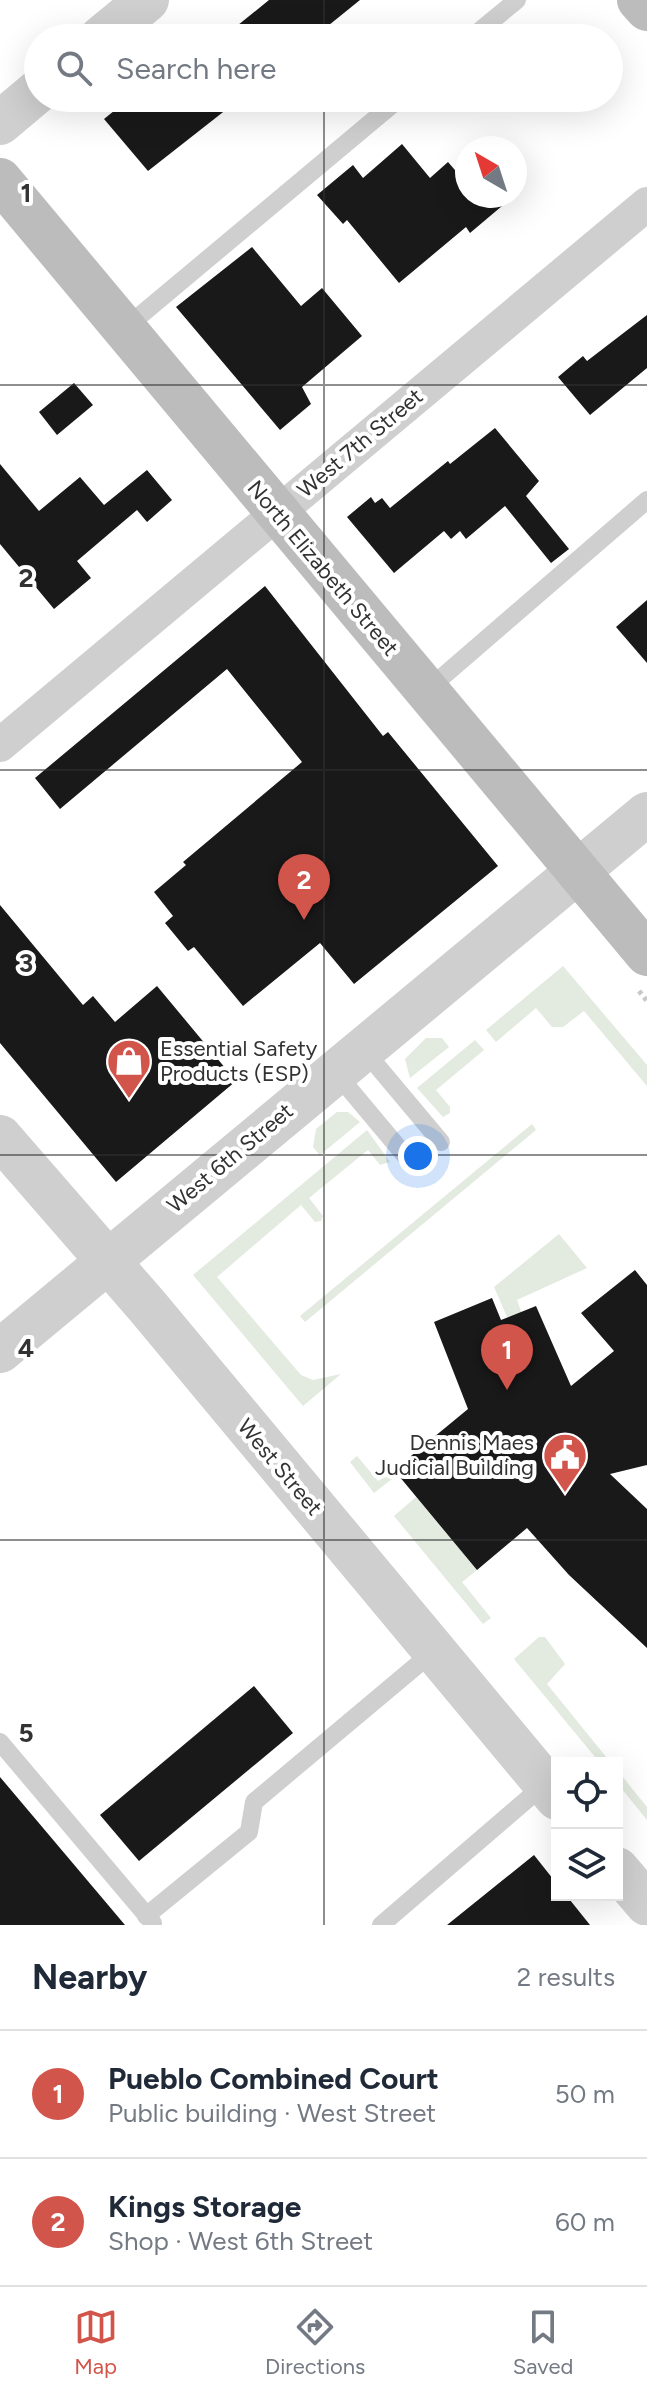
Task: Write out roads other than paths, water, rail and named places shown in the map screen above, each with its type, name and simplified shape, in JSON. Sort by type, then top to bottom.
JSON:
[{"type":"main road","points":[[639,0],[647,9]]},
{"type":"main road","name":"North Elizabeth Street","points":[[0,180],[647,954]]},
{"type":"street","points":[[118,24],[147,0]]},
{"type":"street","points":[[0,123],[24,103]]},
{"type":"street","name":"West 7th Street","points":[[0,745],[647,204]]},
{"type":"street","name":"West 6th Street","points":[[0,1351],[647,814]]},
{"type":"street","name":"West Street","points":[[11,1157],[106,1261],[551,1791]]},
{"type":"street","points":[[623,1876],[647,1904]]},
{"type":"lane","points":[[488,24],[517,0]]},
{"type":"lane","points":[[124,329],[383,112]]},
{"type":"lane","points":[[426,691],[647,500]]},
{"type":"lane","points":[[348,1060],[441,1142]]},
{"type":"lane","points":[[348,1060],[413,1165]]},
{"type":"lane","points":[[0,1742],[150,1920],[249,1832],[254,1802],[434,1651]]},
{"type":"lane","points":[[381,1925],[551,1791]]},
{"type":"place","name":"Kings Storage","points":[[304,920]]},
{"type":"place","name":"Essential Safety Products (ESP)","points":[[129,1100]]},
{"type":"place","name":"Pueblo Combined Court","points":[[507,1390]]},
{"type":"place","name":"Dennis Maes Judicial Building","points":[[565,1494]]}]
